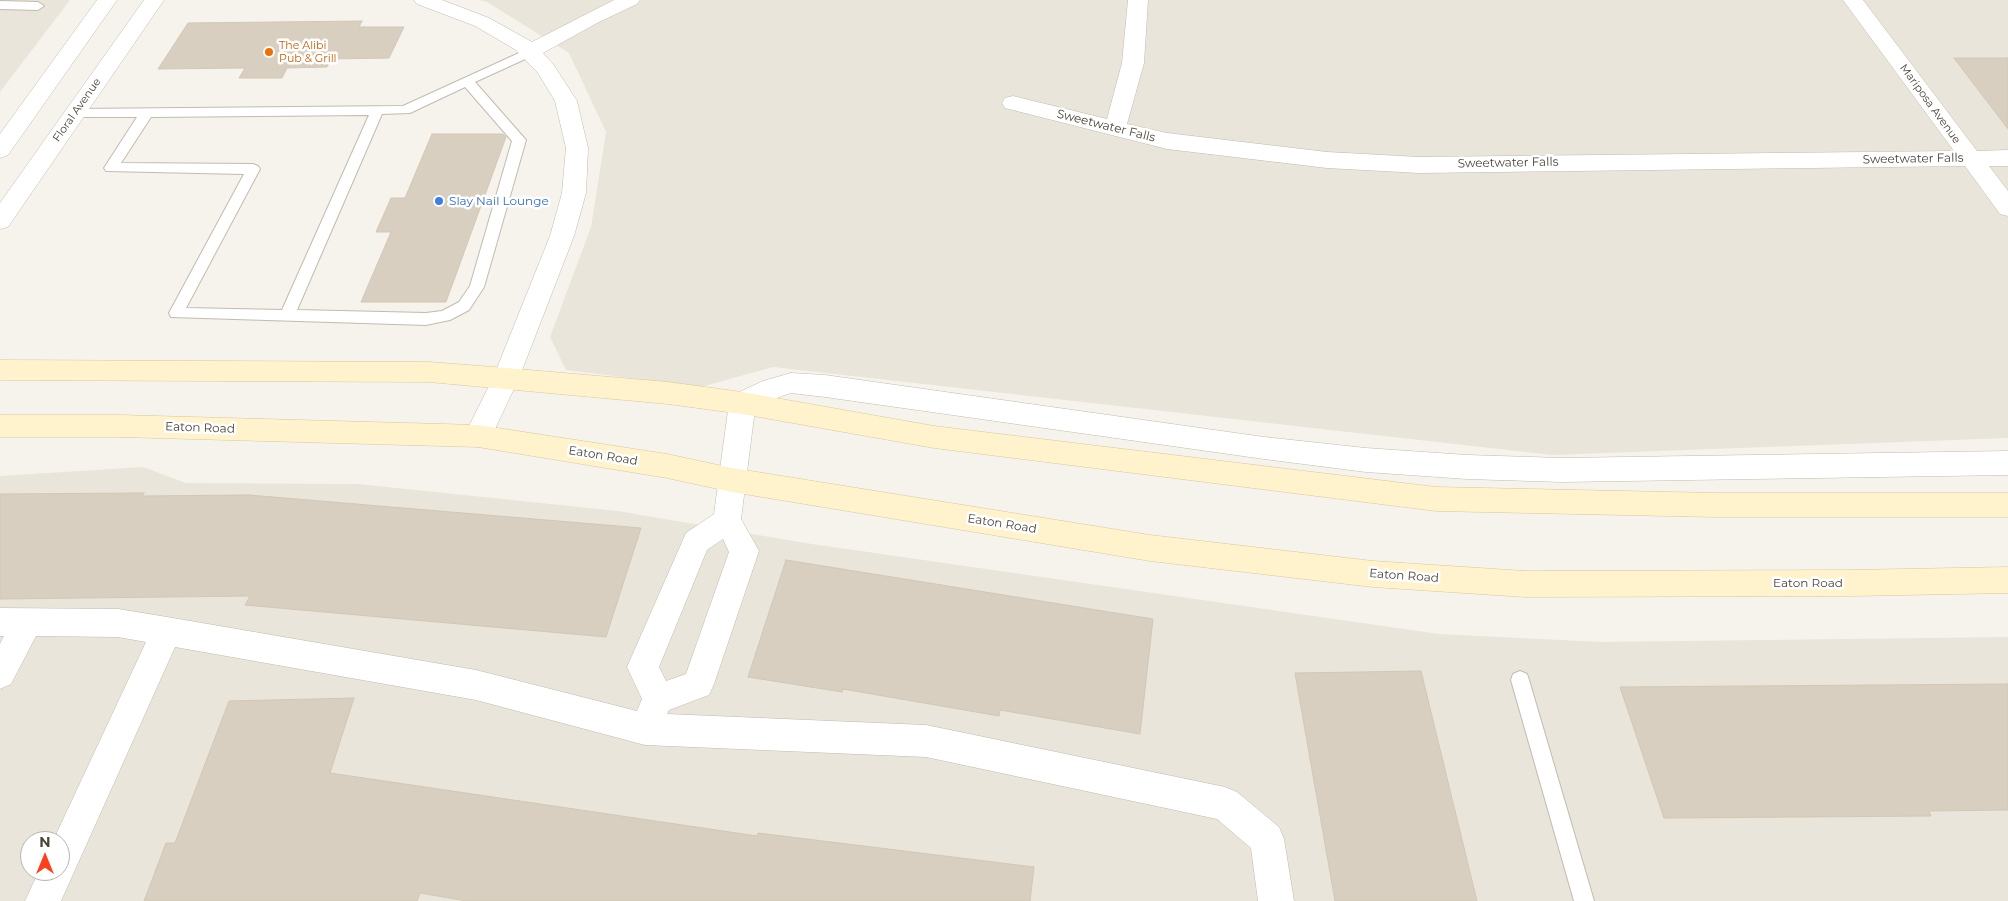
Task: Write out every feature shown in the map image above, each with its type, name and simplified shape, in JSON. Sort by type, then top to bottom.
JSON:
[{"type":"street","points":[[0,150],[107,0]]},
{"type":"street","name":"Floral Avenue","points":[[0,221],[154,0]]},
{"type":"street","points":[[424,0],[482,22],[523,45],[546,68],[566,101],[577,148],[574,193],[562,236],[506,378],[478,436]]},
{"type":"street","points":[[530,52],[590,19],[630,0]]},
{"type":"street","points":[[1115,128],[1133,62],[1138,0]]},
{"type":"street","name":"Mariposa Avenue","points":[[1853,0],[2008,208]]},
{"type":"street","name":"Sweetwater Falls","points":[[1013,103],[1167,141],[1327,160],[1419,165],[2008,158]]},
{"type":"street","points":[[0,370],[429,372],[506,378],[668,393],[934,437],[1436,499],[1716,505],[2008,505]]},
{"type":"street","points":[[742,404],[772,388],[791,383],[1264,448],[1366,460],[1467,468],[1562,470],[2008,463]]},
{"type":"street","points":[[645,729],[658,699],[698,684],[744,551],[727,520],[742,404]]},
{"type":"street","name":"Eaton Road","points":[[0,426],[120,426],[478,436],[667,466],[732,480],[1150,548],[1373,574],[1525,584],[1842,583],[2008,580]]},
{"type":"street","points":[[658,699],[643,667],[696,542],[727,520]]},
{"type":"street","points":[[0,674],[14,622],[118,623],[476,685],[645,729],[772,732],[926,741],[1225,804],[1267,839],[1276,901]]},
{"type":"street","points":[[70,842],[167,631]]},
{"type":"street","points":[[43,901],[52,881]]},
{"type":"lane","points":[[0,5],[38,6]]},
{"type":"lane","points":[[75,113],[405,110],[530,52]]},
{"type":"lane","points":[[147,112],[111,168],[253,169],[176,313],[426,320],[445,316],[464,306],[476,288],[520,140],[467,81]]},
{"type":"lane","points":[[287,315],[377,110]]},
{"type":"lane","points":[[1520,680],[1584,901]]},
{"type":"shaded area","points":[[0,0],[70,0],[0,92]]},
{"type":"shaded area","points":[[479,0],[2008,0],[2008,438],[1552,455],[773,367],[701,387],[566,370],[550,337],[591,227],[606,132],[569,53],[487,2]]},
{"type":"shaded area","points":[[143,467],[186,483],[358,484],[618,511],[805,543],[1439,634],[1601,642],[2008,637],[2008,901],[0,901],[0,476]]},
{"type":"building","points":[[362,21],[359,27],[404,27],[389,58],[331,59],[327,67],[287,68],[282,78],[239,78],[245,68],[158,69],[188,23]]},
{"type":"building","points":[[1954,58],[2008,58],[2008,129]]},
{"type":"building","points":[[432,134],[503,134],[506,137],[446,302],[361,302],[391,232],[376,232],[391,198],[405,198]]},
{"type":"building","points":[[144,493],[142,496],[249,495],[641,528],[606,637],[245,605],[250,596],[0,599],[0,494]]},
{"type":"building","points":[[786,560],[1153,619],[1140,734],[1000,710],[999,716],[843,689],[842,692],[748,677]]},
{"type":"building","points":[[1421,671],[1477,901],[1335,901],[1295,673]]},
{"type":"building","points":[[2008,684],[2008,810],[1929,811],[1931,816],[1664,818],[1620,687]]},
{"type":"building","points":[[354,698],[330,773],[757,836],[758,833],[1034,867],[1030,901],[467,901],[420,893],[417,901],[144,901],[166,843],[175,843],[229,701]]},
{"type":"place","name":"The Alibi Pub & Grill","points":[[269,52]]},
{"type":"place","name":"Slay Nail Lounge","points":[[439,201]]}]
